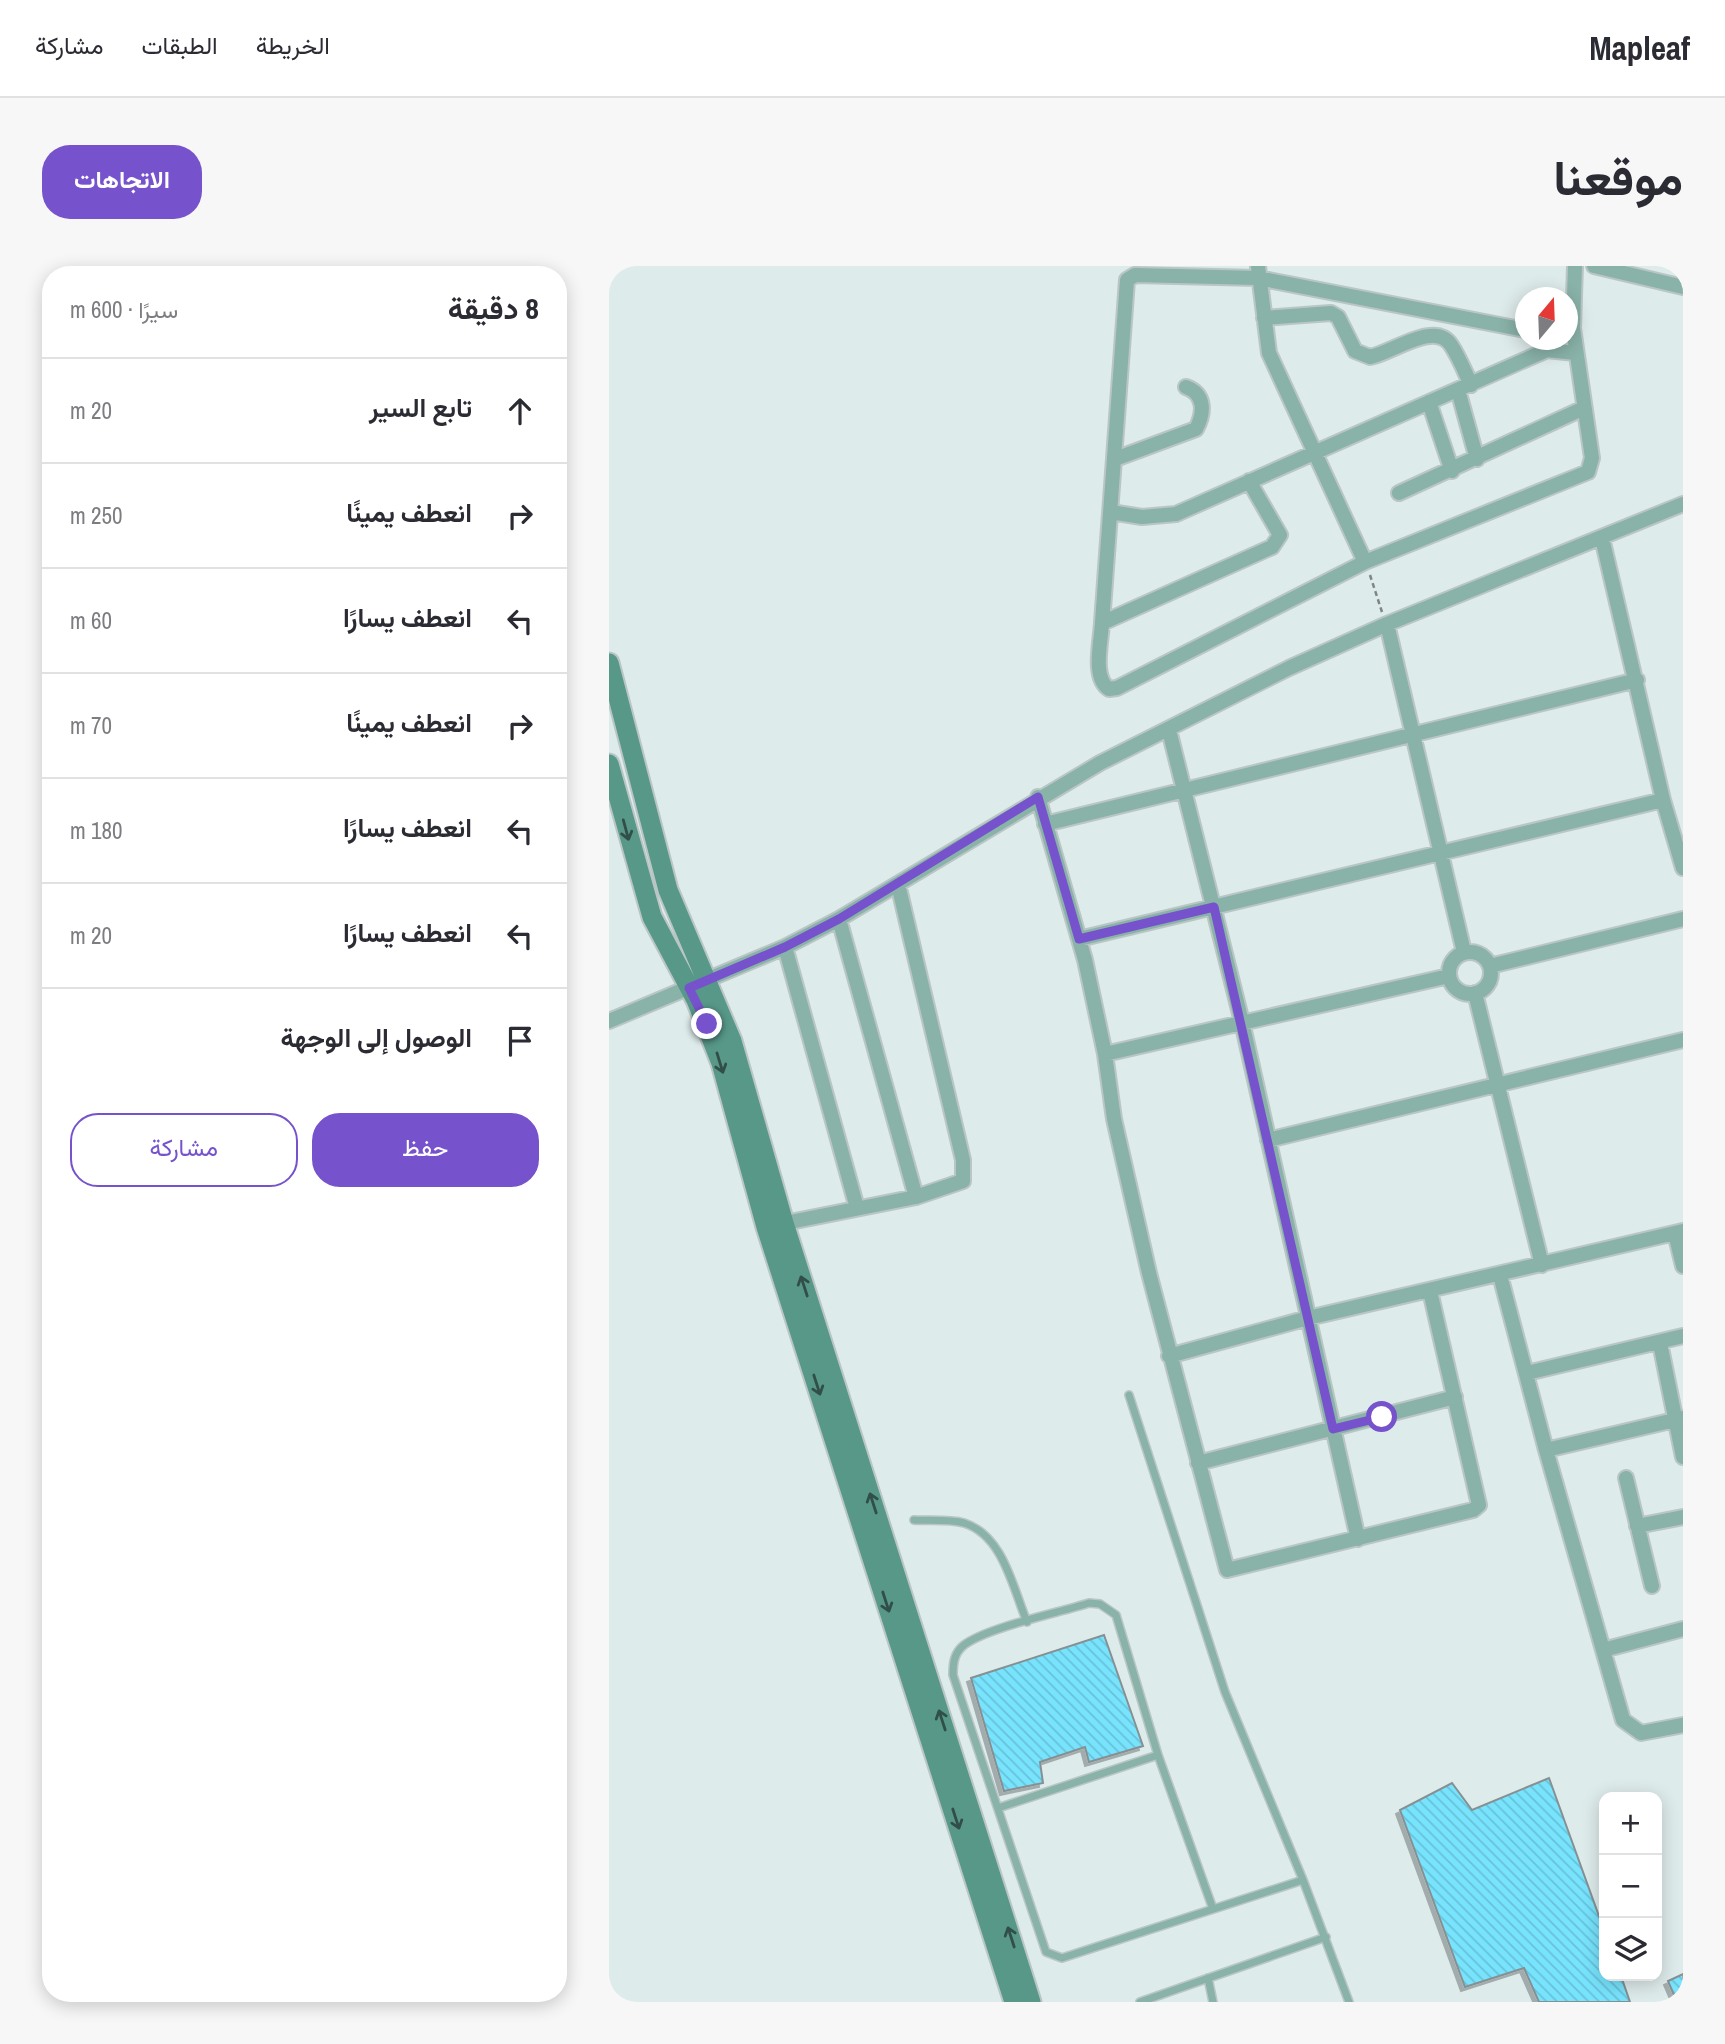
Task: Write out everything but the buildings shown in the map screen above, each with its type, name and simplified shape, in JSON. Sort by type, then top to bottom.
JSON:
[{"type":"street","points":[[1573,287],[1575,266]]},
{"type":"street","points":[[1594,266],[1634,271],[1683,287]]},
{"type":"street","points":[[1515,328],[1258,272],[1135,275],[1126,280],[1102,623],[1100,674],[1104,685],[1109,689],[1367,567],[1588,472],[1592,458],[1574,350]]},
{"type":"street","points":[[1258,272],[1269,353],[1367,567]]},
{"type":"street","points":[[1264,318],[1331,313],[1338,317],[1355,351],[1370,357],[1428,335],[1440,336],[1450,342],[1464,387],[1477,459]]},
{"type":"street","points":[[1111,512],[1142,517],[1176,514],[1547,350],[1575,353]]},
{"type":"street","points":[[1115,459],[1196,429],[1203,417],[1202,403],[1194,390],[1185,387]]},
{"type":"street","points":[[1429,402],[1452,471]]},
{"type":"street","points":[[1399,493],[1452,471],[1584,408]]},
{"type":"street","points":[[1102,623],[1272,547],[1280,535],[1249,481]]},
{"type":"street","points":[[609,1021],[785,947],[839,919],[1038,797],[1289,668],[1387,624],[1683,504]]},
{"type":"street","points":[[1602,538],[1663,800],[1683,868]]},
{"type":"street","points":[[1387,624],[1443,852],[1464,952]]},
{"type":"street","points":[[609,663],[660,866],[679,921],[707,1024],[1031,2002]]},
{"type":"street","points":[[1045,824],[1637,680]]},
{"type":"street","points":[[1169,730],[1242,1023],[1358,1539]]},
{"type":"street","points":[[609,764],[652,917],[697,984]]},
{"type":"street","points":[[1038,797],[1079,939],[1105,1054],[1114,1119],[1169,1356],[1227,1570],[1473,1510],[1479,1506],[1430,1291]]},
{"type":"street","points":[[1079,939],[1663,800]]},
{"type":"street","points":[[775,1225],[916,1197],[963,1181],[965,1173],[898,884]]},
{"type":"street","points":[[839,919],[916,1197]]},
{"type":"street","points":[[1490,966],[1683,919]]},
{"type":"street","points":[[785,947],[857,1208]]},
{"type":"street","points":[[1464,952],[1477,953],[1490,966],[1490,979],[1475,993],[1468,994],[1455,988],[1449,975],[1451,964],[1464,952]]},
{"type":"street","points":[[1105,1054],[1449,975]]},
{"type":"street","points":[[1475,993],[1542,1265]]},
{"type":"street","points":[[1268,1140],[1683,1040]]},
{"type":"street","points":[[775,1225],[1014,2002]]},
{"type":"street","points":[[1169,1356],[1308,1318],[1679,1232],[1683,1266]]},
{"type":"street","points":[[1500,1275],[1546,1450],[1623,1720],[1641,1733],[1683,1725]]},
{"type":"street","points":[[1527,1373],[1683,1336]]},
{"type":"street","points":[[1660,1343],[1679,1419],[1683,1457]]},
{"type":"street","points":[[1198,1463],[1455,1397]]},
{"type":"street","points":[[1546,1450],[1679,1419]]},
{"type":"street","points":[[1626,1478],[1651,1586]]},
{"type":"street","points":[[1637,1526],[1683,1517]]},
{"type":"street","points":[[1603,1650],[1683,1629]]},
{"type":"lane","points":[[1129,1395],[1226,1692],[1326,1937],[1349,2002]]},
{"type":"lane","points":[[914,1520],[961,1522],[979,1529],[994,1543],[1027,1622]]},
{"type":"lane","points":[[1213,1909],[1158,1755],[1116,1615],[1108,1608],[1089,1603],[1027,1622],[964,1646],[954,1658],[953,1675],[1047,1952],[1054,1957],[1062,1958],[1303,1880]]},
{"type":"lane","points":[[998,1808],[1158,1755]]},
{"type":"lane","points":[[1140,2002],[1326,1937]]},
{"type":"lane","points":[[1208,1978],[1213,2002]]},
{"type":"path","points":[[1367,567],[1381,610]]},
{"type":"route","points":[[707,1024],[689,988],[785,947],[839,919],[1038,797],[1079,939],[1214,907],[1333,1429],[1382,1417]]}]
